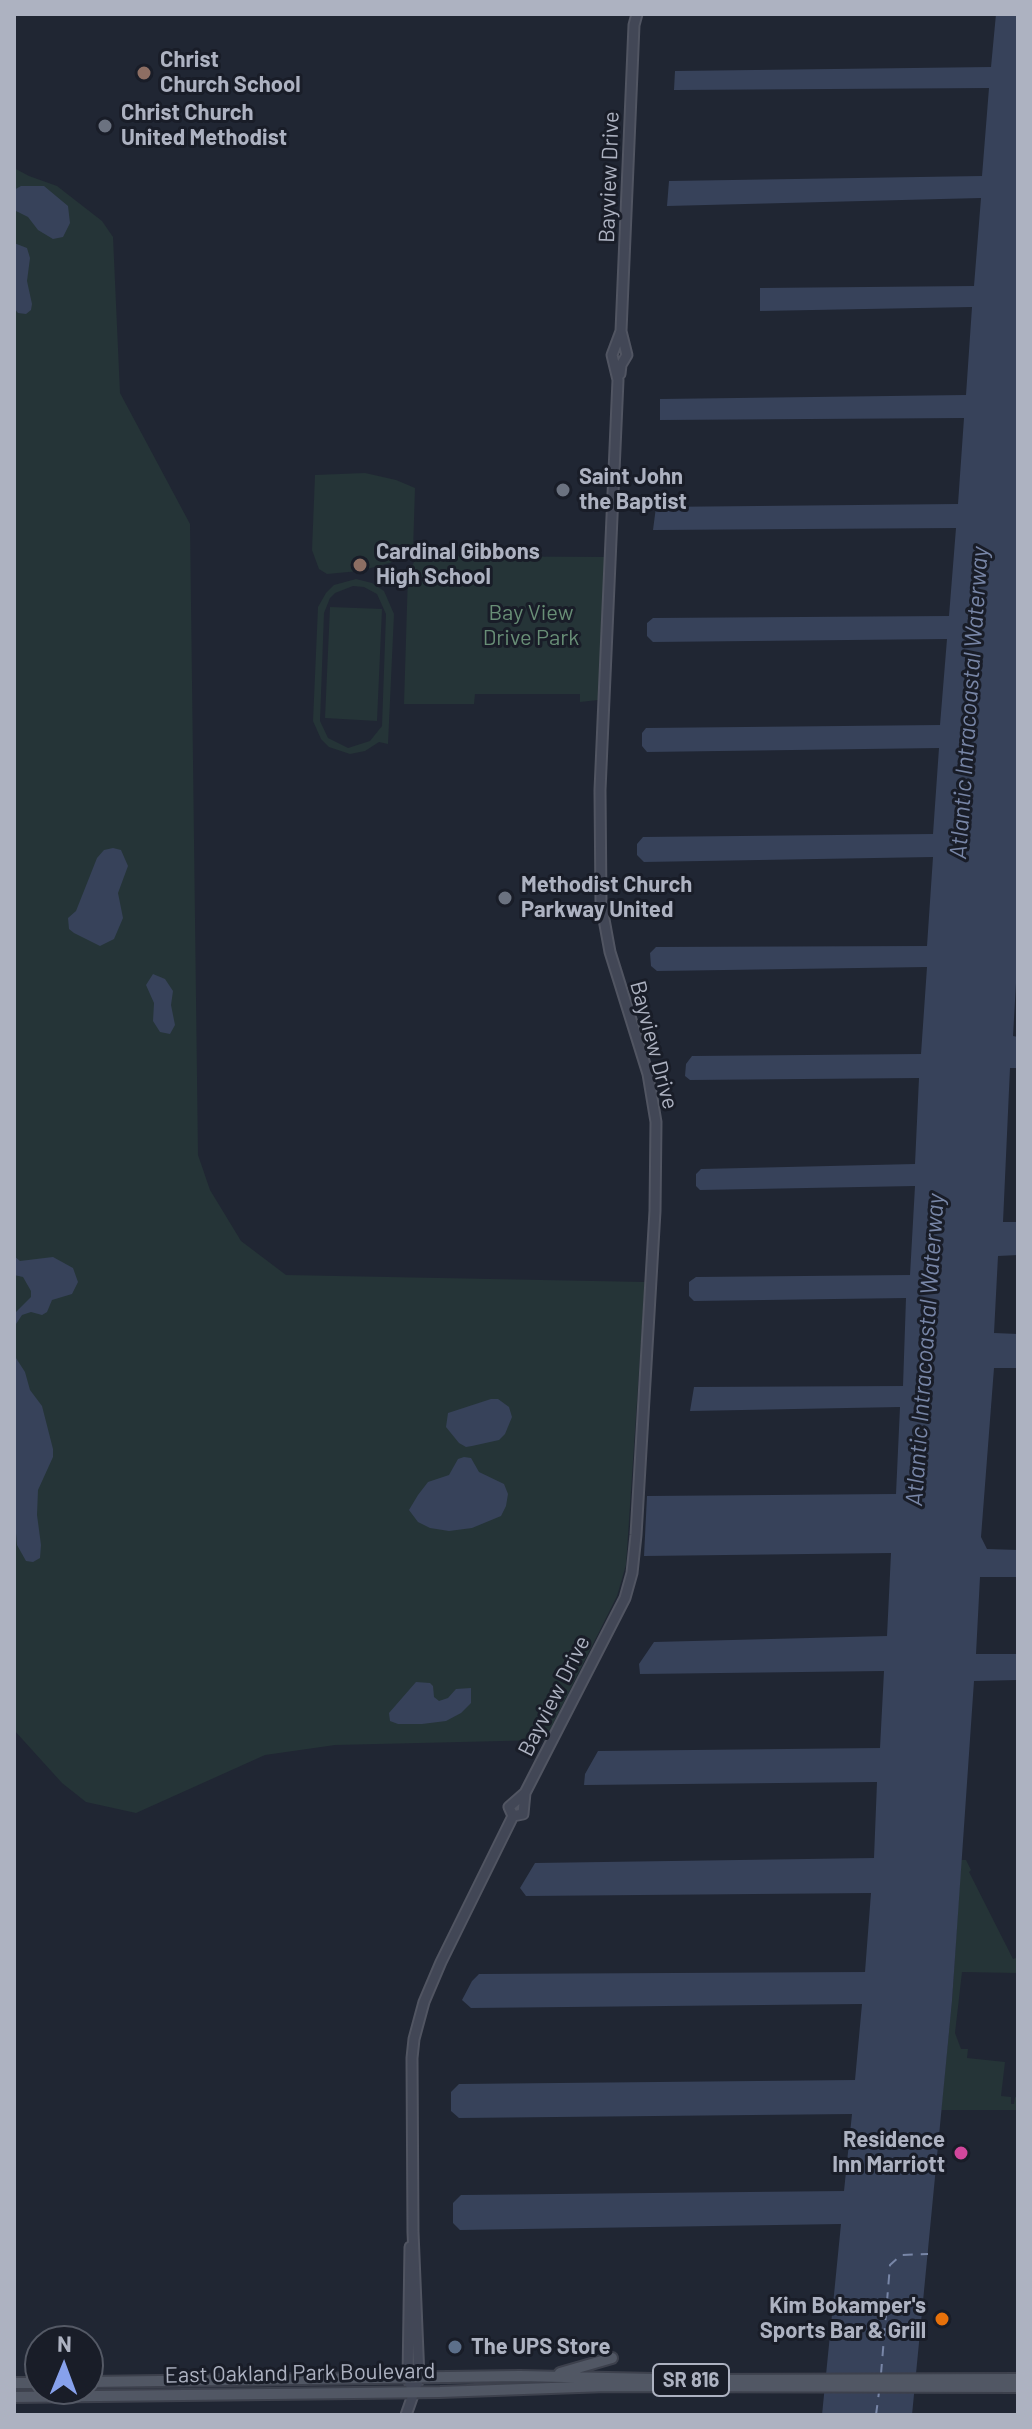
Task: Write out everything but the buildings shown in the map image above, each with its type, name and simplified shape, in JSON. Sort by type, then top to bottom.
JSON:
[{"type":"main road","points":[[520,2376],[553,2375],[612,2358]]},
{"type":"main road","name":"East Oakland Park Boulevard","points":[[104,2382],[520,2376],[796,2384]]},
{"type":"main road","name":"East Oakland Park Boulevard","points":[[14,2397],[950,2383],[1018,2379]]},
{"type":"main road","points":[[121,2395],[127,2382]]},
{"type":"main road","points":[[106,2396],[127,2382]]},
{"type":"main road","name":"East Oakland Park Boulevard","points":[[950,2383],[1018,2387]]},
{"type":"street","name":"Bayview Drive","points":[[630,14],[634,25]]},
{"type":"street","name":"Bayview Drive","points":[[406,2415],[414,2378],[412,2058],[418,2018],[441,1962],[513,1816],[523,1814],[519,1804],[625,1598],[632,1573],[637,1523],[655,1211],[656,1122],[648,1074],[610,952],[601,903],[600,790],[619,360],[627,355],[620,348],[634,25],[637,14]]},
{"type":"green space","points":[[14,168],[57,186],[102,221],[113,237],[120,393],[190,524],[198,1155],[210,1190],[241,1241],[286,1275],[645,1282],[626,1565],[617,1596],[545,1740],[335,1745],[265,1755],[136,1813],[86,1802],[62,1783],[14,1730]]},
{"type":"green space","points":[[365,473],[415,488],[413,551],[390,563],[359,571],[327,574],[319,569],[312,550],[315,475]]},
{"type":"green space","name":"Bay View Drive Park","points":[[417,556],[605,557],[601,695],[598,700],[580,702],[580,694],[475,694],[474,704],[404,704],[408,574]]},
{"type":"green space","points":[[356,579],[372,583],[384,591],[394,614],[388,744],[379,742],[365,751],[350,754],[329,747],[321,739],[313,721],[318,607],[334,585]],"holes":[[[353,586],[364,587],[377,594],[386,614],[382,726],[370,741],[348,748],[328,738],[320,721],[324,613],[335,593]]]},
{"type":"green space","points":[[330,607],[382,609],[377,721],[325,718]]},
{"type":"green space","points":[[961,1860],[966,1860],[971,1870],[969,1872],[1013,1959],[1016,1958],[1018,1973],[962,1972],[955,2033],[961,2049],[968,2049],[967,2058],[1005,2062],[1001,2096],[1011,2097],[1011,2104],[1014,2104],[1015,2097],[1018,2098],[1018,2110],[941,2110]]},
{"type":"water","name":"Atlantic Intracoastal Waterway","points":[[996,14],[1018,14],[1018,948],[1013,1036],[1018,1037],[1018,1068],[1010,1068],[1003,1222],[1018,1222],[1018,1255],[998,1256],[994,1333],[1018,1334],[1018,1368],[994,1368],[981,1537],[987,1549],[1018,1550],[1018,1577],[980,1577],[976,1654],[1018,1654],[1018,1680],[974,1681],[952,2001],[912,2415],[822,2415],[841,2224],[460,2230],[453,2223],[453,2203],[461,2195],[844,2191],[852,2114],[459,2118],[451,2111],[451,2092],[459,2084],[855,2080],[862,2004],[471,2008],[462,2000],[479,1974],[865,1972],[871,1893],[526,1896],[520,1888],[535,1863],[874,1858],[877,1782],[584,1785],[585,1774],[598,1751],[880,1748],[884,1671],[640,1674],[639,1664],[654,1642],[887,1636],[891,1553],[644,1556],[647,1496],[896,1494],[900,1407],[690,1411],[694,1387],[903,1386],[906,1298],[694,1301],[689,1296],[689,1282],[696,1277],[910,1275],[915,1186],[700,1190],[696,1186],[696,1174],[701,1169],[915,1164],[919,1078],[690,1080],[685,1076],[686,1064],[692,1056],[921,1054],[927,967],[657,971],[651,966],[650,953],[656,947],[927,946],[933,857],[644,862],[637,855],[637,844],[643,837],[933,834],[939,748],[647,752],[642,746],[642,733],[646,728],[940,725],[947,639],[653,642],[647,636],[647,623],[653,618],[949,616],[956,528],[653,530],[656,507],[958,504],[964,418],[660,420],[660,399],[966,395],[972,307],[760,311],[760,288],[974,286],[981,198],[667,206],[669,181],[982,176],[989,88],[674,90],[675,71],[991,67]]},
{"type":"water","points":[[21,186],[44,186],[68,206],[70,223],[63,237],[53,239],[38,230],[28,217],[16,211],[14,190]]},
{"type":"water","points":[[14,243],[27,248],[30,258],[27,281],[32,304],[26,314],[18,313],[14,308]]},
{"type":"water","points":[[104,850],[121,850],[128,866],[118,893],[123,918],[114,939],[100,946],[69,929],[68,918],[76,911],[97,858]]},
{"type":"water","points":[[153,974],[165,979],[173,991],[171,1005],[175,1025],[170,1034],[160,1032],[153,1021],[154,1003],[146,985]]},
{"type":"water","points":[[14,1256],[20,1261],[53,1257],[73,1268],[78,1282],[72,1294],[52,1300],[47,1312],[22,1315],[14,1327],[14,1314],[31,1297],[31,1291],[23,1277],[14,1275]]},
{"type":"water","points":[[14,1355],[25,1372],[30,1390],[42,1406],[53,1449],[53,1457],[38,1490],[41,1545],[40,1558],[33,1562],[26,1561],[17,1545],[14,1509]]},
{"type":"water","points":[[498,1399],[509,1407],[512,1417],[505,1434],[499,1440],[472,1446],[459,1443],[446,1427],[448,1413]]},
{"type":"water","points":[[471,1458],[479,1472],[504,1484],[508,1494],[501,1516],[472,1528],[449,1531],[430,1528],[418,1522],[409,1510],[418,1495],[428,1482],[449,1475],[458,1459]]},
{"type":"water","points":[[416,1682],[430,1683],[434,1697],[439,1701],[448,1698],[456,1689],[471,1688],[471,1703],[446,1721],[398,1724],[390,1721],[389,1713]]},
{"type":"ferry route","points":[[881,2374],[890,2265],[901,2255],[928,2254]]},
{"type":"ferry route","points":[[876,2415],[879,2392]]},
{"type":"place","name":"Christ Church School","points":[[144,73]]},
{"type":"place","name":"Christ Church United Methodist","points":[[105,126]]},
{"type":"place","name":"Saint John the Baptist","points":[[563,490]]},
{"type":"place","name":"Cardinal Gibbons High School","points":[[360,565]]},
{"type":"place","name":"Methodist Church Parkway United","points":[[505,898]]},
{"type":"place","name":"Residence Inn Marriott","points":[[961,2153]]},
{"type":"place","name":"Kim Bokamper's Sports Bar & Grill","points":[[942,2319]]},
{"type":"place","name":"The UPS Store","points":[[455,2347]]}]
